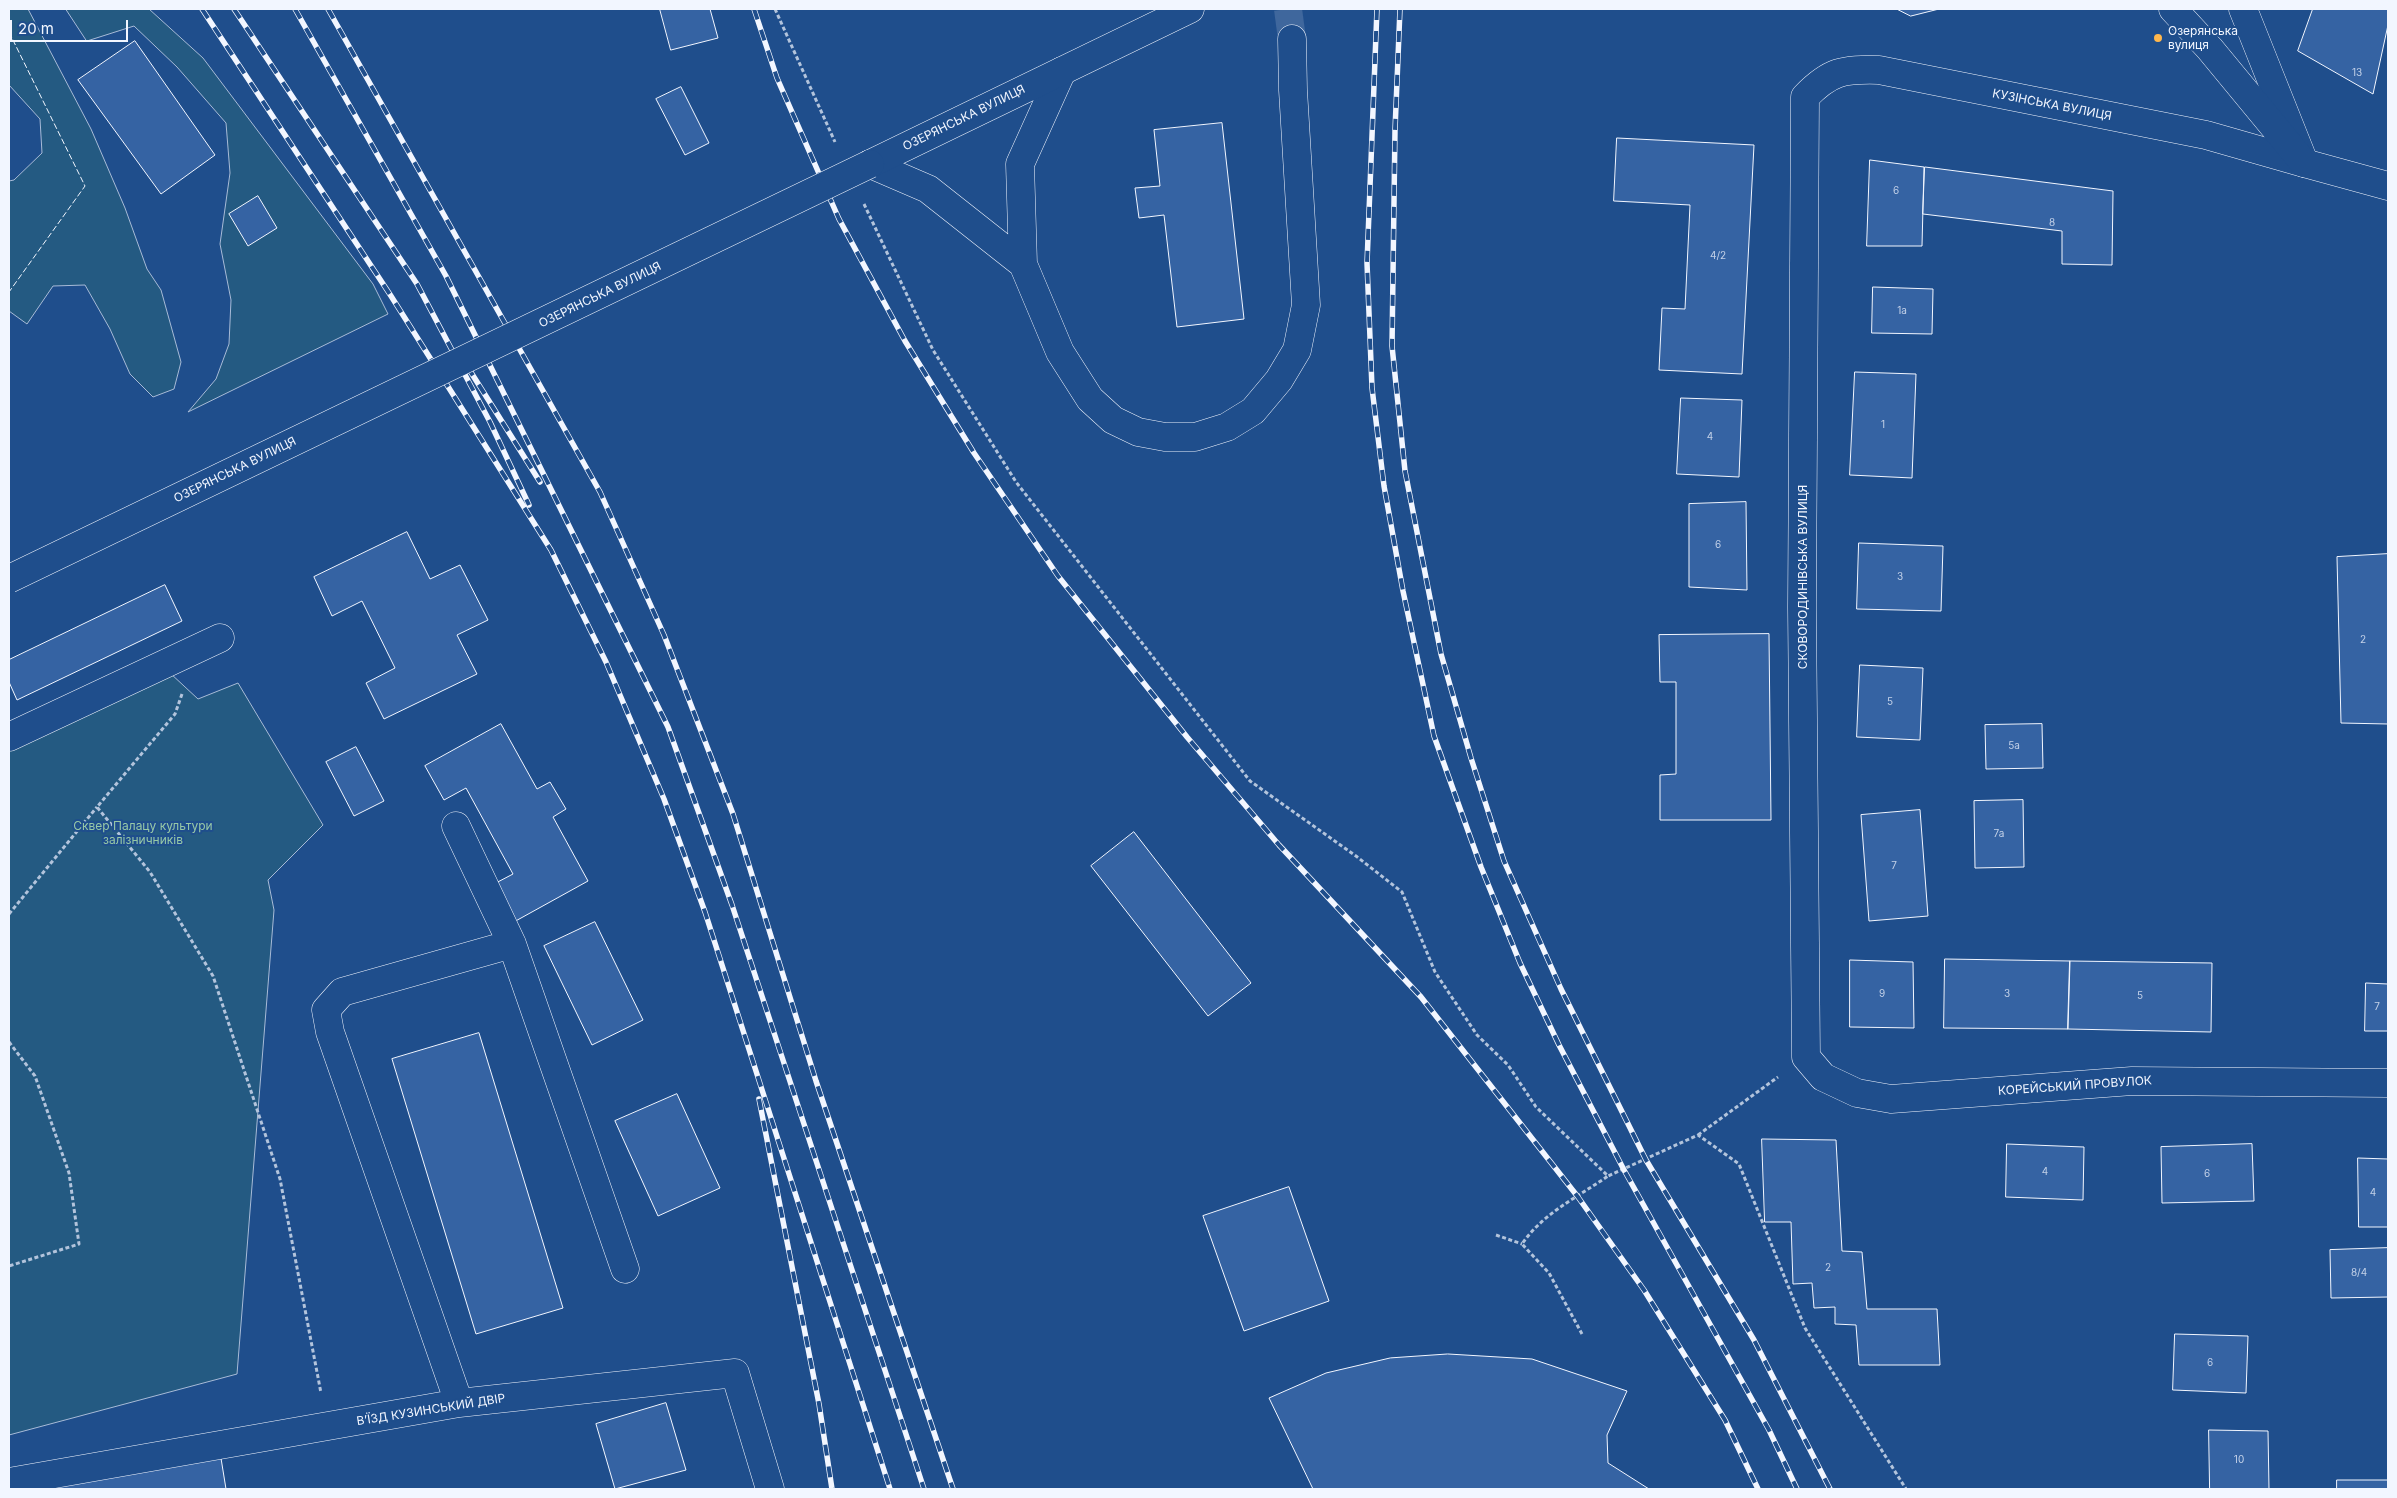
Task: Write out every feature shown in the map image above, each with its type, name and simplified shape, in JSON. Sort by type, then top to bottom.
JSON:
[{"type":"street","name":"ОЗЕРЯНСЬКА ВУЛИЦЯ","points":[[9,579],[1190,9]]},
{"type":"street","points":[[2173,9],[2210,49],[2304,163]]},
{"type":"street","points":[[2243,9],[2304,163]]},
{"type":"street","points":[[1062,71],[1020,164],[1023,264],[1060,352],[1090,399],[1113,420],[1138,432],[1165,437],[1195,437],[1227,427],[1253,411],[1279,380],[1297,350],[1306,306],[1292,39]]},
{"type":"street","name":"КУЗІНСЬКА ВУЛИЦЯ","points":[[1805,97],[1831,74],[1849,69],[1879,70],[2206,135],[2388,186]]},
{"type":"street","name":"СКОВОРОДИНІВСЬКА ВУЛИЦЯ","points":[[1805,97],[1802,617],[1806,1057]]},
{"type":"street","points":[[870,164],[928,189],[1023,264]]},
{"type":"street","points":[[9,737],[209,643]]},
{"type":"street","points":[[456,826],[512,944],[625,1270]]},
{"type":"street","points":[[458,1403],[330,1032],[326,1010],[342,992],[512,944]]},
{"type":"street","name":"КОРЕЙСЬКИЙ ПРОВУЛОК","points":[[1806,1057],[1823,1077],[1857,1092],[1891,1099],[2132,1080],[2388,1083]]},
{"type":"street","name":"В’ЇЗД КУЗИНСЬКИЙ ДВІР","points":[[9,1482],[458,1403],[735,1373],[770,1489]]},
{"type":"path","points":[[775,9],[836,144]]},
{"type":"path","points":[[861,198],[933,350],[1016,482],[1250,780],[1356,856],[1402,892],[1435,972],[1477,1035],[1508,1065],[1536,1107],[1608,1176]]},
{"type":"path","points":[[9,914],[175,714],[209,643]]},
{"type":"path","points":[[97,806],[150,872],[213,976],[280,1179],[327,1426]]},
{"type":"path","points":[[9,1042],[35,1076],[68,1173],[79,1244],[9,1266]]},
{"type":"path","points":[[1522,1244],[1549,1214],[1608,1176],[1698,1135],[1806,1057]]},
{"type":"path","points":[[1698,1135],[1739,1164],[1805,1328],[1906,1489]]},
{"type":"path","points":[[1496,1235],[1522,1244],[1549,1273],[1582,1334]]},
{"type":"green space","points":[[9,9],[28,9],[91,129],[125,208],[147,269],[161,290],[181,362],[174,389],[153,397],[130,374],[110,329],[85,285],[53,286],[27,324],[9,311],[9,181],[14,180],[42,153],[40,119],[9,85]]},
{"type":"green space","points":[[66,9],[149,9],[203,58],[373,284],[388,314],[188,412],[216,379],[229,344],[231,300],[220,244],[230,173],[226,123],[177,67],[134,26],[87,41]]},
{"type":"green space","name":"Сквер Палацу культури залізничників","points":[[170,673],[198,699],[238,683],[323,825],[268,880],[274,910],[237,1374],[9,1435],[9,747]]},
{"type":"building","points":[[660,9],[710,9],[718,38],[671,50]]},
{"type":"building","points":[[1897,9],[1939,9],[1911,16]]},
{"type":"building","points":[[2313,9],[2388,9],[2388,25],[2373,94],[2298,51]]},
{"type":"building","points":[[135,41],[215,155],[161,194],[78,80]]},
{"type":"building","points":[[681,87],[709,143],[685,155],[656,99]]},
{"type":"building","points":[[1222,123],[1244,319],[1177,327],[1164,215],[1139,218],[1135,188],[1160,186],[1154,130]]},
{"type":"building","points":[[1617,138],[1754,145],[1742,374],[1659,370],[1662,308],[1685,309],[1690,205],[1614,201]]},
{"type":"building","points":[[1870,160],[1924,167],[1922,246],[1867,246]]},
{"type":"building","points":[[1925,167],[2113,191],[2112,265],[2062,264],[2062,231],[1923,214]]},
{"type":"building","points":[[258,196],[277,228],[248,246],[229,214]]},
{"type":"building","points":[[1873,287],[1933,289],[1932,334],[1872,333]]},
{"type":"building","points":[[1855,372],[1916,374],[1912,478],[1850,475]]},
{"type":"building","points":[[1681,398],[1742,400],[1739,477],[1677,474]]},
{"type":"building","points":[[1746,502],[1747,590],[1689,587],[1689,504]]},
{"type":"building","points":[[407,532],[430,579],[460,565],[488,620],[457,635],[477,674],[384,719],[366,683],[395,668],[362,601],[332,616],[314,577]]},
{"type":"building","points":[[1859,543],[1943,546],[1941,611],[1857,609]]},
{"type":"building","points":[[2388,554],[2388,724],[2341,723],[2337,557]]},
{"type":"building","points":[[165,585],[182,621],[17,700],[9,682],[9,660]]},
{"type":"building","points":[[1769,634],[1771,820],[1660,820],[1660,775],[1676,774],[1676,682],[1660,682],[1659,635]]},
{"type":"building","points":[[1860,665],[1923,668],[1920,740],[1857,737]]},
{"type":"building","points":[[501,724],[537,789],[550,782],[566,809],[553,817],[588,881],[512,923],[492,885],[513,874],[466,788],[444,800],[425,766]]},
{"type":"building","points":[[2042,724],[2043,768],[1986,769],[1985,725]]},
{"type":"building","points":[[356,747],[384,801],[354,816],[326,762]]},
{"type":"building","points":[[2023,800],[2024,867],[1975,868],[1974,801]]},
{"type":"building","points":[[1920,810],[1928,916],[1869,921],[1861,815]]},
{"type":"building","points":[[1134,832],[1251,983],[1208,1016],[1091,866]]},
{"type":"building","points":[[595,922],[643,1020],[592,1045],[544,946]]},
{"type":"building","points":[[1945,959],[2070,961],[2068,1029],[1944,1028]]},
{"type":"building","points":[[1850,960],[1913,962],[1914,1028],[1850,1027]]},
{"type":"building","points":[[2070,961],[2212,963],[2211,1032],[2068,1029]]},
{"type":"building","points":[[2366,983],[2388,984],[2388,1031],[2365,1031]]},
{"type":"building","points":[[479,1033],[563,1308],[476,1334],[392,1059]]},
{"type":"building","points":[[677,1094],[720,1188],[658,1216],[615,1121]]},
{"type":"building","points":[[1762,1139],[1836,1140],[1842,1251],[1862,1252],[1867,1309],[1937,1309],[1940,1365],[1859,1365],[1856,1325],[1835,1324],[1835,1307],[1814,1308],[1812,1283],[1793,1284],[1791,1222],[1765,1222]]},
{"type":"building","points":[[2007,1144],[2084,1147],[2083,1200],[2006,1197]]},
{"type":"building","points":[[2252,1144],[2254,1201],[2162,1203],[2161,1147]]},
{"type":"building","points":[[2358,1158],[2388,1159],[2388,1227],[2359,1227]]},
{"type":"building","points":[[1289,1187],[1329,1301],[1244,1331],[1203,1216]]},
{"type":"building","points":[[2388,1248],[2388,1297],[2331,1298],[2330,1250]]},
{"type":"building","points":[[2175,1334],[2248,1336],[2246,1393],[2173,1390]]},
{"type":"building","points":[[1448,1354],[1532,1359],[1627,1391],[1607,1435],[1608,1463],[1649,1489],[1313,1489],[1269,1398],[1326,1373],[1390,1358]]},
{"type":"building","points":[[666,1403],[686,1470],[615,1489],[596,1424]]},
{"type":"building","points":[[2209,1430],[2268,1431],[2269,1489],[2210,1489]]},
{"type":"building","points":[[220,1452],[226,1489],[9,1489]]},
{"type":"building","points":[[2337,1480],[2388,1480],[2388,1489],[2337,1489]]},
{"type":"tunnel","points":[[1288,9],[1292,39]]},
{"type":"railway","points":[[202,9],[391,296],[551,550],[606,662],[664,799],[705,912],[890,1489]]},
{"type":"railway","points":[[234,9],[417,284],[490,422],[529,505]]},
{"type":"railway","points":[[295,9],[446,276],[668,727],[732,905],[924,1489]]},
{"type":"railway","points":[[328,9],[600,492],[664,635],[733,814],[816,1081],[953,1489]]},
{"type":"railway","points":[[754,9],[777,78],[839,219],[905,341],[974,453],[1058,576],[1187,737],[1279,845],[1421,997],[1578,1197],[1644,1290],[1725,1420],[1758,1489]]},
{"type":"railway","points":[[1377,9],[1367,263],[1372,388],[1384,486],[1403,591],[1434,736],[1481,867],[1520,963],[1559,1045],[1624,1170],[1769,1430],[1797,1489]]},
{"type":"railway","points":[[1400,9],[1395,130],[1392,346],[1405,471],[1441,654],[1471,758],[1504,861],[1561,989],[1646,1160],[1754,1340],[1830,1489]]},
{"type":"railway","points":[[467,366],[540,482]]},
{"type":"railway","points":[[759,1099],[819,1404],[832,1489]]},
{"type":"fence","points":[[9,32],[85,186],[9,292]]},
{"type":"place","name":"Озерянська вулиця","points":[[2158,38]]}]
